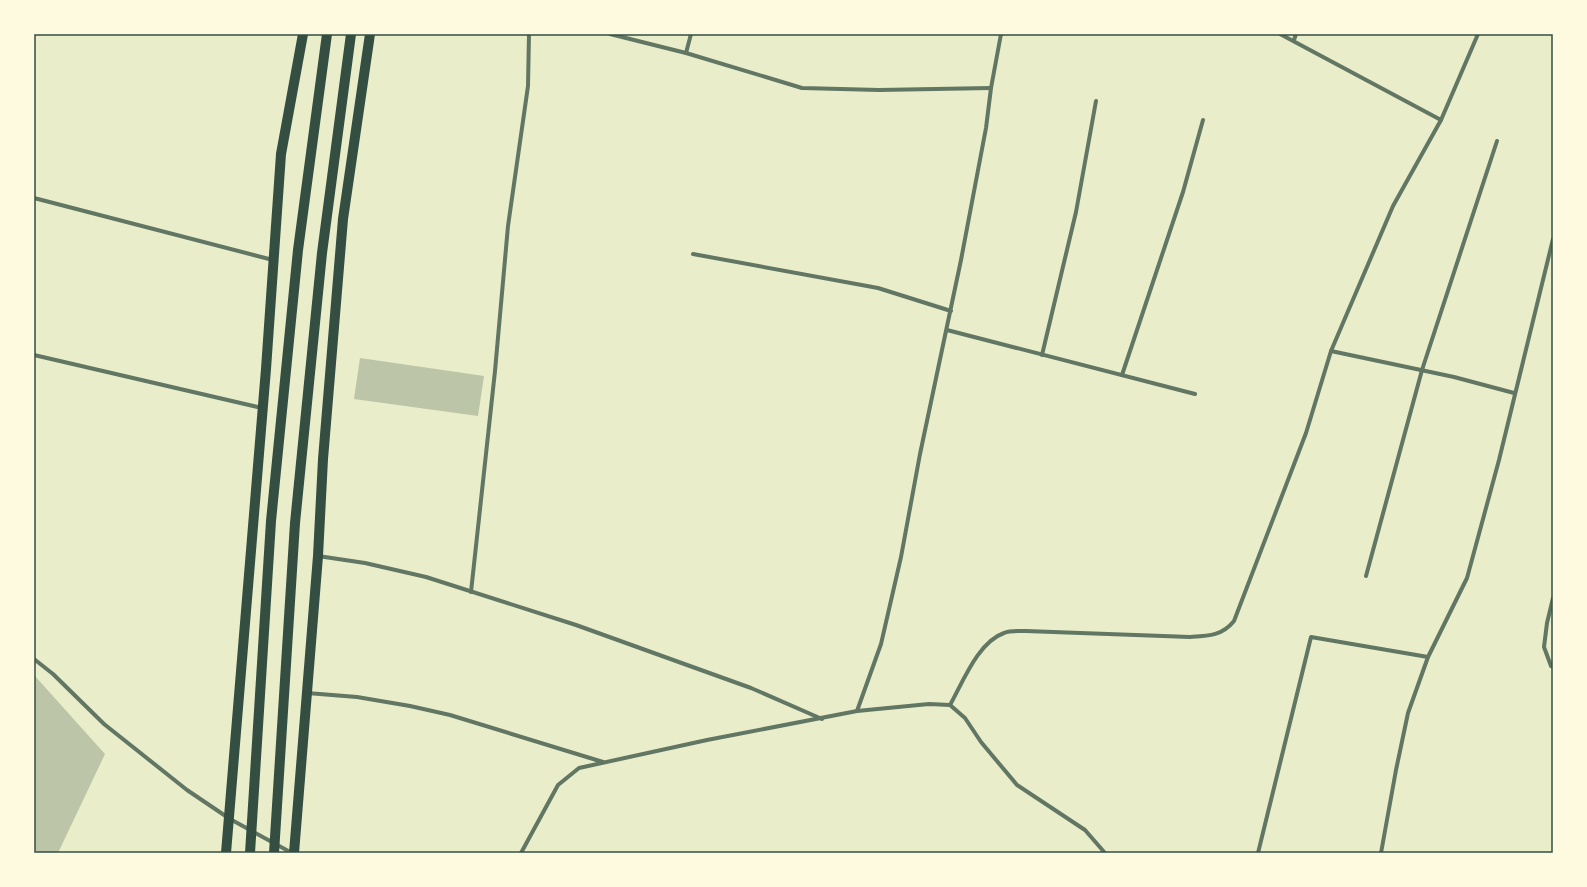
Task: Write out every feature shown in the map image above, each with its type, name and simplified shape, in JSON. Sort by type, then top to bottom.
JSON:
[{"type":"main road","points":[[226,853],[263,408],[281,154],[303,34]]},
{"type":"main road","points":[[250,853],[271,521],[298,250],[327,34]]},
{"type":"main road","points":[[274,853],[295,523],[322,253],[351,34]]},
{"type":"main road","points":[[293,853],[318,556],[323,459],[343,219],[370,34]]},
{"type":"street","points":[[471,592],[495,370],[508,226],[528,86],[529,34]]},
{"type":"street","points":[[610,34],[686,52],[802,88],[879,90],[991,88]]},
{"type":"street","points":[[686,52],[691,34]]},
{"type":"street","points":[[857,711],[881,644],[901,557],[921,447],[951,311],[986,128],[991,88],[1001,34]]},
{"type":"street","points":[[1280,34],[1294,40],[1441,120]]},
{"type":"street","points":[[1294,40],[1296,34]]},
{"type":"street","points":[[950,706],[978,655],[991,639],[1006,632],[1026,631],[1190,637],[1215,636],[1227,629],[1234,620],[1304,440],[1331,351],[1393,206],[1441,120],[1478,34]]},
{"type":"street","points":[[1042,355],[1076,212],[1096,101]]},
{"type":"street","points":[[1122,375],[1204,120]]},
{"type":"street","points":[[1366,576],[1422,370],[1497,141]]},
{"type":"street","points":[[34,198],[274,260]]},
{"type":"street","points":[[1382,853],[1396,770],[1408,713],[1428,656],[1467,578],[1499,460],[1514,393],[1553,239]]},
{"type":"street","points":[[693,254],[878,288],[951,311]]},
{"type":"street","points":[[947,330],[1195,394]]},
{"type":"street","points":[[1331,351],[1422,370],[1514,393]]},
{"type":"street","points":[[34,355],[263,408]]},
{"type":"street","points":[[318,556],[365,563],[426,577],[576,625],[655,652],[751,688],[822,719]]},
{"type":"street","points":[[1553,598],[1546,623],[1544,647],[1551,666],[1553,667]]},
{"type":"street","points":[[1258,853],[1311,637],[1428,656]]},
{"type":"street","points":[[34,659],[53,674],[104,724],[187,790],[230,819],[293,853]]},
{"type":"street","points":[[307,693],[357,697],[410,706],[450,715],[603,762]]},
{"type":"street","points":[[521,853],[558,785],[579,768],[707,740],[822,719],[857,711],[929,704],[950,706],[965,718],[981,742],[1017,785],[1085,830],[1105,853]]},
{"type":"building","points":[[360,358],[484,376],[478,416],[354,399]]},
{"type":"building","points":[[34,675],[105,754],[58,853],[34,853]]}]
